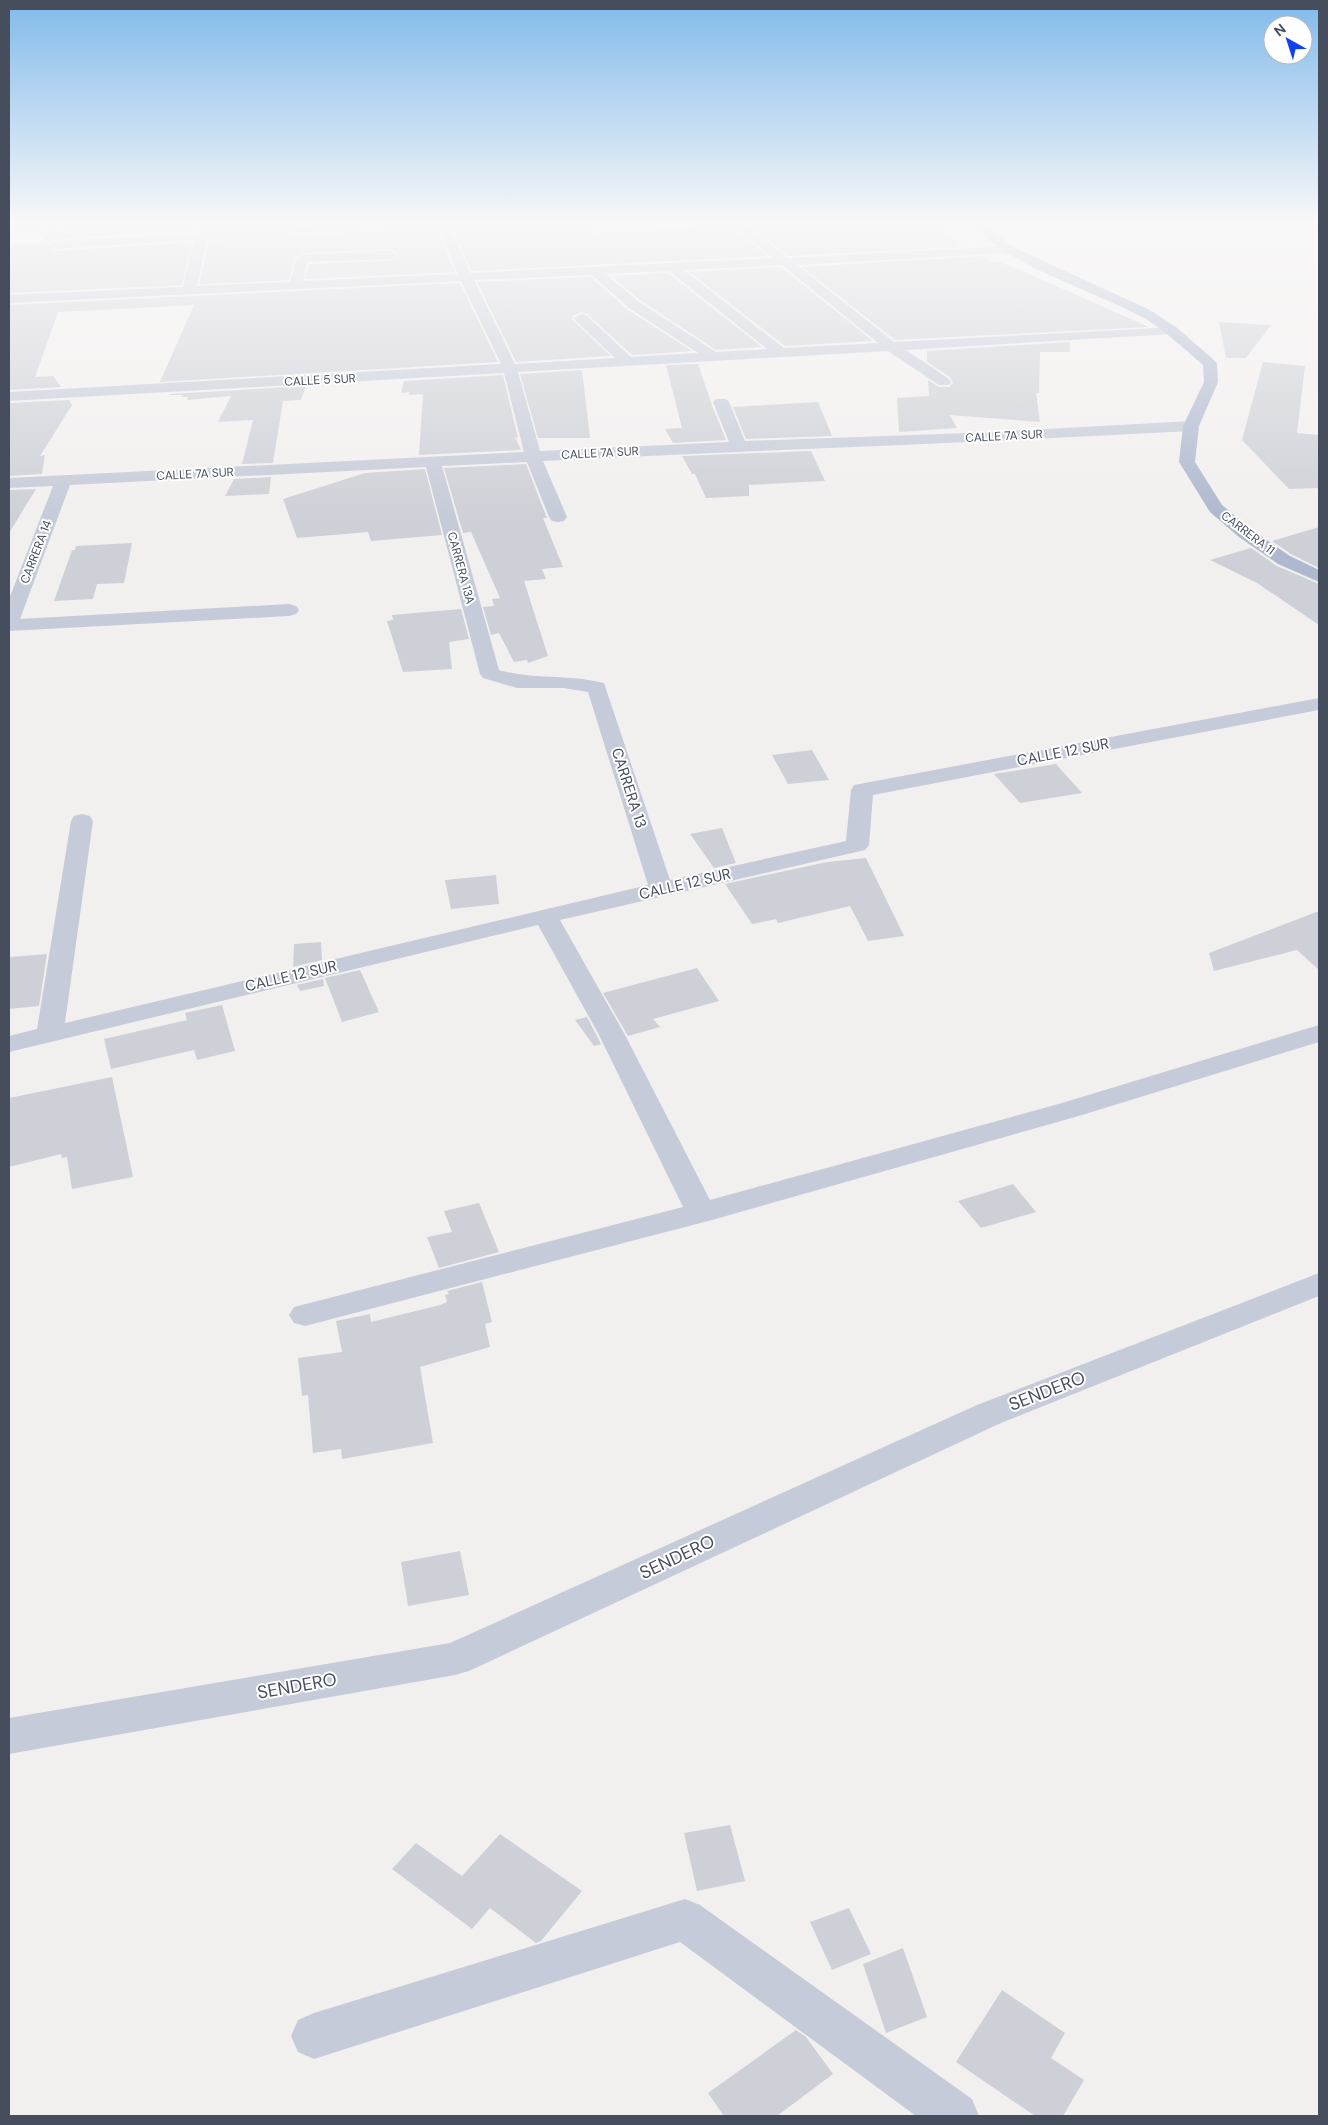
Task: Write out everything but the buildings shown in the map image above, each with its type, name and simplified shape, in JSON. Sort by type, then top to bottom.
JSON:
[{"type":"main road","name":"CARRERA 11","points":[[1156,320],[1171,330],[1210,364],[1211,382],[1190,426],[1187,462],[1216,508],[1246,533],[1284,560],[1319,577]]},
{"type":"street","points":[[486,320],[510,369],[533,456],[558,517]]},
{"type":"street","points":[[582,320],[628,362]]},
{"type":"street","points":[[657,320],[712,356]]},
{"type":"street","points":[[736,320],[780,352]]},
{"type":"street","points":[[858,320],[891,346],[944,382]]},
{"type":"street","name":"CALLE 5 SUR","points":[[9,397],[1171,330]]},
{"type":"street","points":[[721,402],[739,446]]},
{"type":"street","name":"CALLE 7A SUR","points":[[9,483],[739,446],[995,437],[1190,426]]},
{"type":"street","name":"CARRERA 13A","points":[[432,461],[490,674],[517,682],[563,682],[597,687]]},
{"type":"street","name":"CARRERA 14","points":[[9,624],[63,481]]},
{"type":"street","points":[[9,624],[289,610]]},
{"type":"street","name":"CARRERA 13","points":[[597,687],[661,889]]},
{"type":"street","name":"CALLE 12 SUR","points":[[9,1044],[545,916],[857,845],[862,790],[1319,704]]},
{"type":"street","points":[[50,1034],[82,821]]},
{"type":"street","points":[[545,916],[612,1035],[701,1213]]},
{"type":"street","points":[[306,1315],[701,1213],[1072,1109],[1319,1033]]},
{"type":"street","name":"SENDERO","points":[[9,1736],[455,1659],[989,1414],[1319,1284]]},
{"type":"street","points":[[314,2036],[684,1920],[955,2116]]}]
